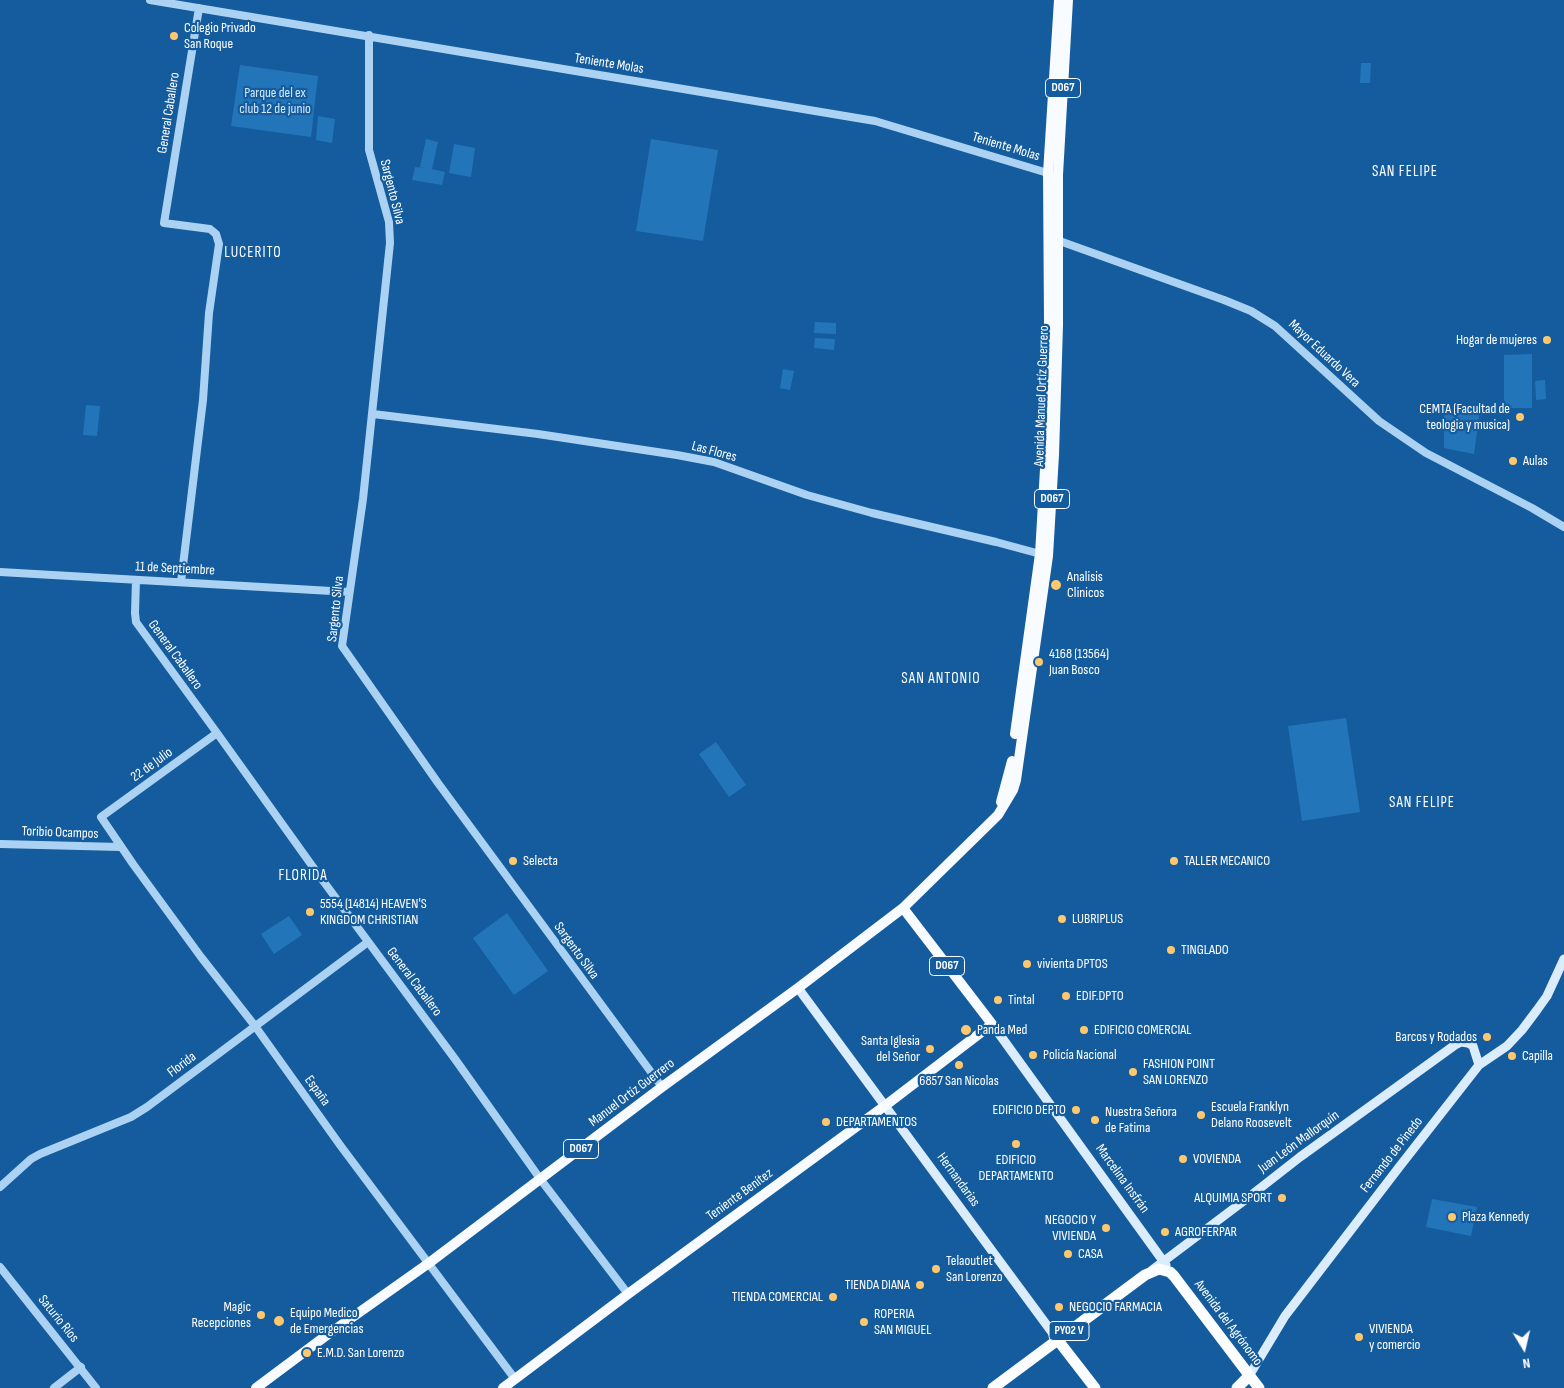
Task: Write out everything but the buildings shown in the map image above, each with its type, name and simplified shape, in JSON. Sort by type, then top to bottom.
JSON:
[{"type":"highway","name":"PY02 V","points":[[993,1388],[1146,1275],[1159,1269],[1170,1272],[1174,1276]]},
{"type":"highway","name":"Avenida del Agrónomo","points":[[1174,1276],[1258,1388]]},
{"type":"highway","name":"Hernandarias","points":[[1057,1339],[1095,1388]]},
{"type":"highway","points":[[1237,1388],[1249,1376]]},
{"type":"main road","name":"Avenida Manuel Ortíz Guerrero","points":[[903,908],[998,815],[1013,790],[1016,780],[1044,555],[1055,444],[1058,325],[1053,239],[1053,174],[1059,0]]},
{"type":"main road","name":"Avenida Manuel Ortíz Guerrero","points":[[1053,174],[1068,0]]},
{"type":"main road","name":"Manuel Ortíz Guerrero","points":[[256,1388],[541,1180],[662,1087],[798,988],[903,908]]},
{"type":"main road","name":"Marcelina Insfrán","points":[[903,908],[992,1024],[1174,1276]]},
{"type":"main road","name":"Fernando de Pinedo","points":[[1249,1376],[1285,1316],[1302,1292],[1479,1065],[1507,1046],[1522,1030],[1546,996],[1564,959]]},
{"type":"main road","name":"Hernandarias","points":[[798,988],[1057,1339]]},
{"type":"main road","name":"Teniente Benítez","points":[[503,1388],[886,1105],[992,1024]]},
{"type":"main road","name":"Juan León Mallorquín","points":[[1146,1275],[1300,1157],[1456,1044],[1461,1042],[1473,1046],[1479,1065]]},
{"type":"street","name":"Teniente Molas","points":[[150,0],[875,121],[1053,174]]},
{"type":"street","name":"General Caballero","points":[[181,582],[203,400],[209,313],[219,244],[216,234],[210,229],[164,223],[199,8]]},
{"type":"street","name":"Sargento Silva","points":[[369,36],[369,150],[389,222],[390,243],[363,499],[342,646],[576,972],[662,1087]]},
{"type":"street","name":"Mayor Eduardo Vera","points":[[1053,239],[1251,311],[1275,326],[1379,421],[1418,448],[1564,527]]},
{"type":"street","name":"Las Flores","points":[[373,414],[538,434],[714,462],[826,500],[872,513],[1044,555]]},
{"type":"street","name":"11 de Septiembre","points":[[0,572],[350,592]]},
{"type":"street","name":"General Caballero","points":[[136,580],[136,622],[541,1180],[628,1294]]},
{"type":"street","name":"22 de Julio","points":[[101,817],[217,733]]},
{"type":"street","name":"España","points":[[101,817],[120,847],[201,957],[255,1026],[340,1145],[516,1379]]},
{"type":"street","name":"Toribio Ocampos","points":[[0,844],[120,847]]},
{"type":"street","name":"Florida","points":[[0,1187],[31,1159],[40,1154],[131,1117],[147,1107],[368,942]]},
{"type":"street","name":"Saturio Ríos","points":[[0,1267],[96,1388]]},
{"type":"street","points":[[54,1388],[81,1367]]},
{"type":"green space","points":[[1361,63],[1371,63],[1370,83],[1360,83]]},
{"type":"green space","name":"Parque del ex club 12 de junio","points":[[240,65],[318,76],[311,137],[231,126]]},
{"type":"green space","points":[[318,116],[335,119],[332,143],[316,140]]},
{"type":"green space","points":[[426,139],[438,142],[432,169],[445,172],[442,185],[412,180],[415,167],[426,168],[420,167]]},
{"type":"green space","points":[[651,139],[718,150],[703,241],[636,231]]},
{"type":"green space","points":[[454,144],[475,148],[471,177],[449,173]]},
{"type":"green space","points":[[815,322],[836,323],[836,334],[814,333]]},
{"type":"green space","points":[[815,338],[835,339],[834,350],[814,348]]},
{"type":"green space","points":[[1532,354],[1532,408],[1504,408],[1504,355]]},
{"type":"green space","points":[[783,369],[794,371],[790,390],[780,388]]},
{"type":"green space","points":[[1545,380],[1546,399],[1536,400],[1535,381]]},
{"type":"green space","points":[[86,405],[100,406],[97,436],[83,435]]},
{"type":"green space","points":[[1480,410],[1474,454],[1444,448],[1444,412],[1477,412]]},
{"type":"green space","points":[[1346,718],[1360,812],[1302,821],[1288,726]]},
{"type":"green space","points":[[716,742],[746,785],[729,797],[699,754]]},
{"type":"green space","points":[[507,913],[548,971],[514,995],[473,938]]},
{"type":"green space","points":[[289,916],[302,935],[274,954],[261,934]]},
{"type":"green space","name":"Plaza Kennedy","points":[[1432,1199],[1477,1207],[1471,1236],[1426,1227]]},
{"type":"place","name":"Colegio Privado San Roque","points":[[174,36]]},
{"type":"place","name":"Hogar de mujeres","points":[[1547,340]]},
{"type":"place","name":"CEMTA (Facultad de teologia y musica)","points":[[1520,417]]},
{"type":"place","name":"Aulas","points":[[1513,461]]},
{"type":"place","name":"Analisis Clinicos","points":[[1056,585]]},
{"type":"place","name":"4168 (13564) Juan Bosco","points":[[1039,662]]},
{"type":"place","name":"Selecta","points":[[513,861]]},
{"type":"place","name":"TALLER MECANICO","points":[[1174,861]]},
{"type":"place","name":"5554 (14814) HEAVEN'S KINGDOM CHRISTIAN","points":[[310,912]]},
{"type":"place","name":"LUBRIPLUS","points":[[1062,919]]},
{"type":"place","name":"TINGLADO","points":[[1171,950]]},
{"type":"place","name":"vivienta DPTOS","points":[[1027,964]]},
{"type":"place","name":"EDIF.DPTO","points":[[1066,996]]},
{"type":"place","name":"Tintal","points":[[998,1000]]},
{"type":"place","name":"Panda Med","points":[[966,1030]]},
{"type":"place","name":"EDIFICIO COMERCIAL","points":[[1084,1030]]},
{"type":"place","name":"Barcos y Rodados","points":[[1487,1037]]},
{"type":"place","name":"Santa Iglesia del Señor","points":[[930,1049]]},
{"type":"place","name":"Policía Nacional","points":[[1033,1055]]},
{"type":"place","name":"Capilla","points":[[1512,1056]]},
{"type":"place","name":"6857 San Nicolas","points":[[959,1065]]},
{"type":"place","name":"FASHION POINT SAN LORENZO","points":[[1133,1072]]},
{"type":"place","name":"EDIFICIO DEPTO","points":[[1076,1110]]},
{"type":"place","name":"Escuela Franklyn Delano Roosevelt","points":[[1201,1115]]},
{"type":"place","name":"Nuestra Señora de Fatima","points":[[1095,1120]]},
{"type":"place","name":"DEPARTAMENTOS","points":[[826,1122]]},
{"type":"place","name":"EDIFICIO DEPARTAMENTO","points":[[1016,1144]]},
{"type":"place","name":"VOVIENDA","points":[[1183,1159]]},
{"type":"place","name":"ALQUIMIA SPORT","points":[[1282,1198]]},
{"type":"place","name":"Plaza Kennedy","points":[[1452,1217]]},
{"type":"place","name":"NEGOCIO Y VIVIENDA","points":[[1106,1228]]},
{"type":"place","name":"AGROFERPAR","points":[[1165,1232]]},
{"type":"place","name":"CASA","points":[[1068,1254]]},
{"type":"place","name":"Telaoutlet San Lorenzo","points":[[936,1269]]},
{"type":"place","name":"TIENDA DIANA","points":[[920,1285]]},
{"type":"place","name":"TIENDA COMERCIAL","points":[[833,1297]]},
{"type":"place","name":"NEGOCIO FARMACIA","points":[[1059,1307]]},
{"type":"place","name":"Magic Recepciones","points":[[261,1315]]},
{"type":"place","name":"Equipo Medico de Emergencias","points":[[279,1321]]},
{"type":"place","name":"ROPERIA SAN MIGUEL","points":[[864,1322]]},
{"type":"place","name":"VIVIENDA y comercio","points":[[1359,1337]]},
{"type":"place","name":"E.M.D. San Lorenzo","points":[[307,1353]]},
{"type":"district","name":"SAN FELIPE","points":[[1405,172]]},
{"type":"district","name":"LUCERITO","points":[[253,253]]},
{"type":"district","name":"SAN ANTONIO","points":[[941,679]]},
{"type":"district","name":"SAN FELIPE","points":[[1422,803]]},
{"type":"district","name":"FLORIDA","points":[[303,876]]}]
